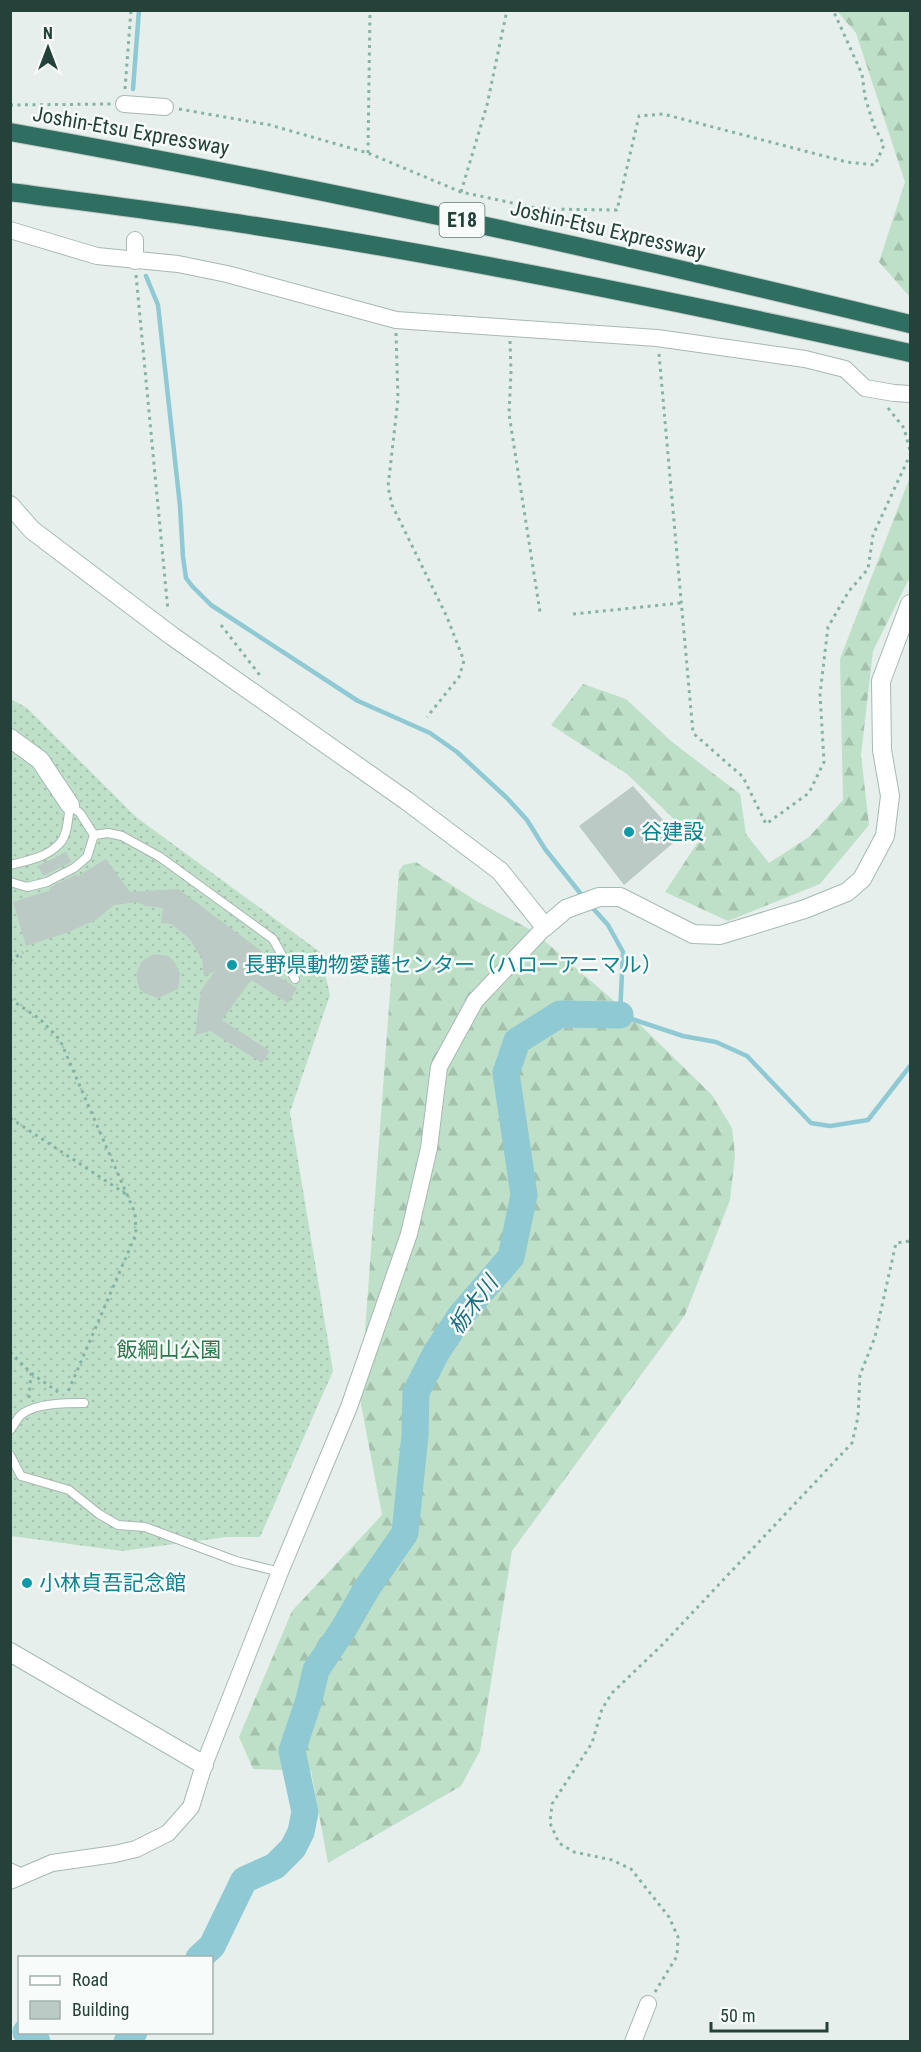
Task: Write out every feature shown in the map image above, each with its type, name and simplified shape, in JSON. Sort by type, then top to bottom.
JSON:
[{"type":"highway","name":"Joshin-Etsu Expressway","points":[[10,132],[216,170],[423,212],[688,270],[910,324]]},
{"type":"highway","name":"E18","points":[[10,192],[255,225],[483,265],[662,299],[910,353]]},
{"type":"street","points":[[124,104],[165,106]]},
{"type":"street","points":[[10,230],[97,256],[178,264],[227,274],[396,320],[657,338],[805,359],[844,369],[865,388],[902,394]]},
{"type":"street","points":[[135,240],[135,261]]},
{"type":"street","points":[[10,505],[32,530],[172,636],[407,801],[500,871],[544,927]]},
{"type":"street","points":[[15,1874],[52,1863],[136,1849],[168,1833],[191,1807],[204,1765],[280,1572],[349,1407],[409,1234],[429,1148],[439,1067],[475,1001],[544,927],[566,909],[598,897],[620,897],[693,934],[720,935],[805,909],[847,892],[862,879],[885,836],[890,796],[882,750],[881,681],[910,604]]},
{"type":"street","points":[[10,738],[40,759],[70,805]]},
{"type":"street","points":[[10,1652],[204,1765]]},
{"type":"street","points":[[633,2042],[648,2004]]},
{"type":"lane","points":[[10,865],[42,856],[60,843],[65,832],[70,805],[80,813],[94,835]]},
{"type":"lane","points":[[94,835],[108,833],[122,836],[160,857],[273,939],[295,978]]},
{"type":"lane","points":[[10,882],[27,887],[46,882],[74,868],[87,857],[94,835]]},
{"type":"lane","points":[[10,1430],[25,1413],[42,1406],[68,1402],[84,1403]]},
{"type":"lane","points":[[10,1455],[21,1476],[69,1490],[99,1514],[118,1525],[145,1527],[237,1561],[280,1572]]},
{"type":"path","points":[[10,105],[124,104],[131,10]]},
{"type":"path","points":[[368,153],[370,10]]},
{"type":"path","points":[[462,192],[487,105],[507,10]]},
{"type":"path","points":[[165,106],[270,125],[368,153],[462,192],[541,209],[617,210],[639,116],[654,114],[673,116],[847,162],[875,165],[884,145],[874,126],[865,97],[862,74],[833,10]]},
{"type":"path","points":[[135,261],[172,636]]},
{"type":"path","points":[[396,320],[398,399],[388,487],[392,505],[447,617],[464,661],[459,677],[427,717]]},
{"type":"path","points":[[510,328],[509,414],[540,612]]},
{"type":"path","points":[[657,338],[693,733],[743,777],[766,824],[809,793],[824,762],[820,694],[828,627],[849,591],[868,569],[873,535],[910,453],[904,428],[887,406],[902,394]]},
{"type":"path","points":[[573,614],[681,603]]},
{"type":"path","points":[[221,625],[259,672],[264,682]]},
{"type":"path","points":[[10,961],[23,952]]},
{"type":"path","points":[[10,999],[40,1018],[60,1040],[129,1196],[135,1213],[136,1234],[66,1397],[32,1373],[10,1352]]},
{"type":"path","points":[[10,1118],[129,1196]]},
{"type":"path","points":[[648,2004],[677,1956],[678,1937],[669,1917],[631,1869],[612,1860],[574,1852],[559,1843],[550,1823],[552,1804],[592,1743],[602,1709],[612,1693],[663,1644],[852,1443],[858,1417],[860,1375],[875,1337],[896,1243],[910,1241]]},
{"type":"path","points":[[25,1413],[32,1373]]},
{"type":"green space","points":[[909,10],[910,297],[879,262],[905,182],[856,33],[837,11]]},
{"type":"green space","points":[[910,477],[910,577],[873,651],[861,755],[869,825],[820,884],[728,921],[665,892],[698,842],[627,774],[551,725],[583,684],[626,699],[671,741],[740,794],[746,834],[769,863],[809,837],[843,800],[840,659]]},
{"type":"green space","name":"飯綱山公園","points":[[11,699],[27,708],[136,817],[320,952],[330,995],[290,1112],[333,1371],[260,1537],[227,1537],[122,1551],[11,1536]]},
{"type":"green space","points":[[416,862],[478,902],[533,931],[628,1013],[712,1095],[732,1128],[735,1155],[730,1200],[685,1315],[512,1551],[480,1751],[461,1786],[328,1863],[311,1771],[253,1769],[239,1737],[292,1611],[382,1515],[360,1399],[399,871],[403,865]]},
{"type":"building","name":"谷建設","points":[[633,786],[679,838],[624,885],[579,826]]},
{"type":"building","points":[[66,852],[71,862],[43,876],[38,866]]},
{"type":"building","points":[[106,859],[130,892],[178,889],[268,956],[261,966],[297,988],[288,1003],[251,980],[222,1020],[270,1051],[262,1063],[210,1031],[195,1035],[201,990],[215,971],[204,977],[202,959],[189,938],[171,924],[161,923],[163,908],[145,906],[137,902],[114,905],[96,920],[26,946],[13,902],[51,890],[49,888],[77,874],[78,876]]},
{"type":"building","points":[[154,954],[168,956],[174,961],[180,974],[178,989],[158,998],[144,993],[139,988],[136,974],[142,961]]},
{"type":"waterway","points":[[133,89],[139,10]]},
{"type":"waterway","points":[[146,276],[158,305],[186,578],[211,605],[358,701],[430,733],[457,752],[507,798],[527,820],[545,849],[585,899]]},
{"type":"waterway","name":"栃木川","points":[[590,905],[608,925],[623,952],[620,1015],[683,1036],[716,1042],[747,1056],[811,1123],[830,1126],[868,1120],[910,1066]]},
{"type":"waterway","name":"栃木川","points":[[201,1956],[212,1946],[244,1880],[275,1866],[293,1848],[301,1832],[305,1812],[292,1751],[309,1700],[316,1670],[367,1588],[405,1533],[415,1435],[416,1392],[436,1353],[461,1315],[511,1257],[524,1195],[506,1073],[517,1041],[560,1014],[620,1015]]},
{"type":"waterway","name":"栃木川","points":[[28,2034],[37,2042]]},
{"type":"waterway","name":"栃木川","points":[[127,2042],[133,2034]]},
{"type":"place","name":"谷建設","points":[[629,832]]},
{"type":"place","name":"長野県動物愛護センター（ハローアニマル）","points":[[232,965]]},
{"type":"place","name":"小林貞吾記念館","points":[[27,1583]]}]
